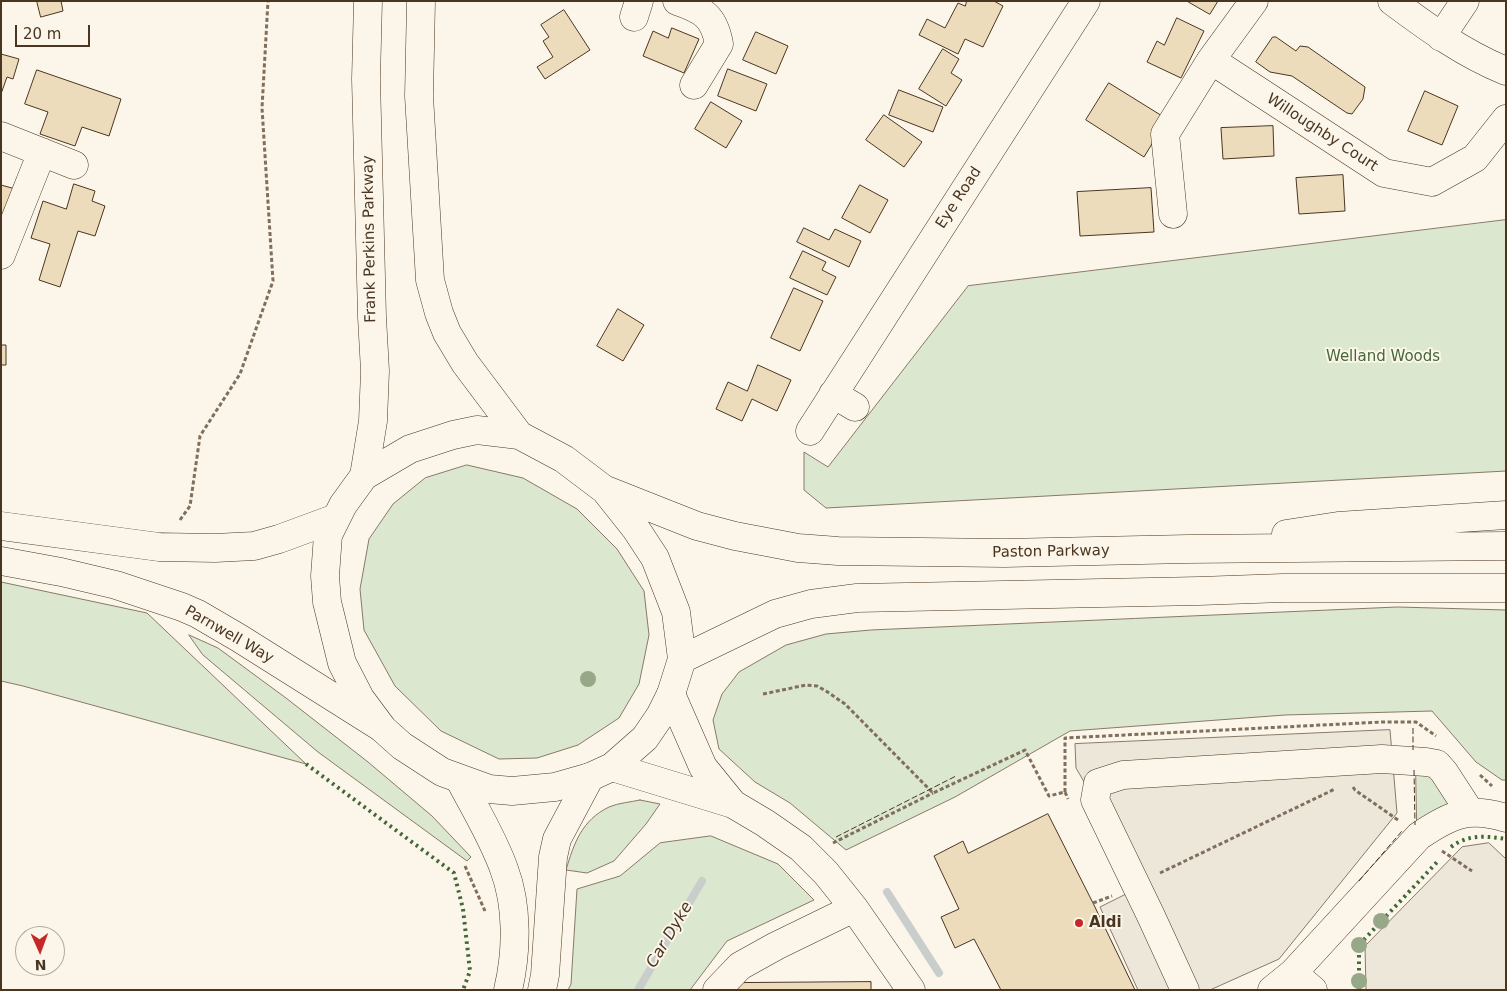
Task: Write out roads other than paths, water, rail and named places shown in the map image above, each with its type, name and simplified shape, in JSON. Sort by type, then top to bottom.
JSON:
[{"type":"main road","name":"Frank Perkins Parkway","points":[[364,476],[373,421],[375,371],[366,79],[368,1]]},
{"type":"main road","points":[[422,1],[420,96],[430,280],[447,333],[465,363],[519,436]]},
{"type":"main road","points":[[677,1],[709,17],[717,30],[719,44],[694,85]]},
{"type":"main road","name":"Eye Road","points":[[810,431],[844,401],[1086,1]]},
{"type":"main road","points":[[1173,214],[1166,134],[1211,60],[1254,1]]},
{"type":"main road","points":[[1392,1],[1441,36],[1506,71]]},
{"type":"main road","points":[[1441,36],[1464,1]]},
{"type":"main road","name":"Willoughby Court","points":[[1211,60],[1384,173],[1432,182],[1475,158],[1506,119]]},
{"type":"main road","points":[[1,136],[74,165]]},
{"type":"main road","points":[[1,255],[42,152]]},
{"type":"main road","points":[[542,990],[545,975],[553,857],[557,839],[601,772],[645,738],[660,716],[671,694],[682,659],[676,612],[655,558],[636,528],[605,490],[564,459],[519,436],[477,430],[410,448],[364,476],[348,496],[328,536],[325,576],[327,602],[342,663],[360,698],[383,729],[402,746],[442,772],[489,789],[512,791],[555,787],[601,772],[733,804],[801,848],[826,873],[854,908],[911,990]]},
{"type":"main road","name":"Paston Parkway","points":[[605,490],[697,526],[798,548],[838,551],[1004,553],[1506,546]]},
{"type":"main road","points":[[1188,549],[1338,526],[1506,515]]},
{"type":"main road","points":[[1,526],[160,547],[215,548],[254,546],[336,518]]},
{"type":"main road","name":"Parnwell Way","points":[[1,561],[116,585],[198,614],[383,729]]},
{"type":"main road","points":[[682,659],[775,614],[811,604],[857,598],[1189,592],[1283,588],[1506,588]]},
{"type":"main road","points":[[671,694],[702,767],[733,804]]},
{"type":"main road","points":[[1185,990],[1095,800],[1098,783],[1123,775],[1382,759],[1426,762],[1437,764],[1470,812]]},
{"type":"main road","points":[[460,780],[505,871],[513,905],[513,969],[508,990]]},
{"type":"main road","points":[[1292,984],[1419,836],[1441,821],[1470,812],[1490,813],[1506,818]]},
{"type":"main road","points":[[717,990],[740,966],[776,946],[854,908]]},
{"type":"waterway","name":"Car Dyke","points":[[638,990],[702,881]]},
{"type":"waterway","points":[[887,892],[939,973]]},
{"type":"place","name":"Aldi","points":[[1079,923]]},
{"type":"park label","name":"Welland Woods","points":[[1383,357]]}]
